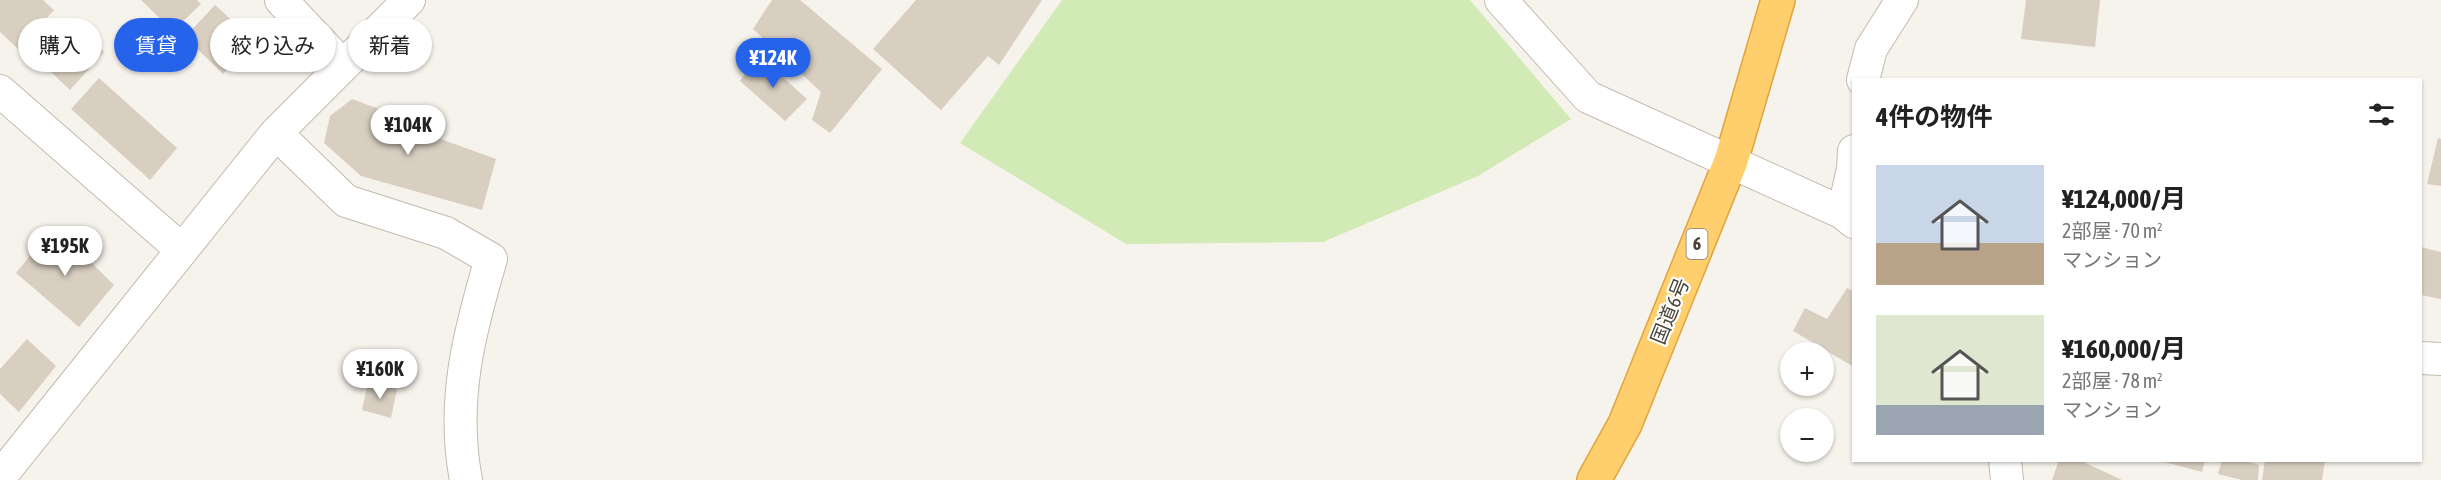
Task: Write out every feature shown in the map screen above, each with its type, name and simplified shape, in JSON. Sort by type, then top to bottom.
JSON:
[{"type":"highway","name":"国道6号","points":[[1594,480],[1625,424],[1731,161],[1778,0]]},
{"type":"street","points":[[282,0],[343,66]]},
{"type":"street","points":[[0,476],[276,133],[409,0]]},
{"type":"street","points":[[1501,0],[1588,97],[1731,161],[1848,218],[1852,179]]},
{"type":"street","points":[[1864,78],[1871,49],[1902,0]]},
{"type":"street","points":[[0,91],[182,250]]},
{"type":"street","points":[[276,133],[346,201],[446,233],[491,259],[469,332],[460,396],[466,480]]},
{"type":"street","points":[[2422,358],[2441,359]]},
{"type":"street","points":[[2005,462],[2007,480]]},
{"type":"green space","points":[[1062,0],[1470,0],[1571,119],[1478,176],[1323,242],[1126,244],[960,143]]},
{"type":"building","points":[[0,0],[43,0],[54,10],[47,18],[18,18],[18,49],[0,32]]},
{"type":"building","points":[[141,0],[197,0],[201,4],[186,18],[160,18]]},
{"type":"building","points":[[772,0],[800,0],[882,69],[830,133],[812,120],[821,92],[753,29]]},
{"type":"building","points":[[916,0],[1042,0],[999,65],[988,56],[941,110],[873,49]]},
{"type":"building","points":[[2026,0],[2100,0],[2095,47],[2021,39]]},
{"type":"building","points":[[215,5],[229,18],[210,18],[210,61],[198,50],[198,23]]},
{"type":"building","points":[[758,55],[807,99],[785,121],[740,81]]},
{"type":"building","points":[[51,72],[86,72],[70,90]]},
{"type":"building","points":[[99,78],[177,148],[150,180],[71,109]]},
{"type":"building","points":[[352,99],[403,118],[402,132],[417,144],[424,133],[496,159],[482,210],[361,176],[324,143],[330,116]]},
{"type":"building","points":[[2438,138],[2441,139],[2441,186],[2427,184]]},
{"type":"building","points":[[54,226],[114,285],[79,327],[16,273]]},
{"type":"building","points":[[2422,247],[2441,252],[2441,299],[2422,295]]},
{"type":"building","points":[[1847,288],[1852,291],[1852,366],[1834,355],[1834,342],[1812,342],[1793,331],[1805,308],[1827,319]]},
{"type":"building","points":[[27,339],[56,366],[19,412],[0,394],[0,369]]},
{"type":"building","points":[[368,383],[397,389],[391,418],[362,410]]},
{"type":"building","points":[[2058,462],[2083,462],[2122,480],[2052,480]]},
{"type":"building","points":[[2164,462],[2204,462],[2202,472]]},
{"type":"building","points":[[2221,462],[2250,462],[2259,465],[2258,480],[2242,480],[2218,474]]},
{"type":"building","points":[[2265,462],[2325,462],[2322,480],[2262,480]]}]
